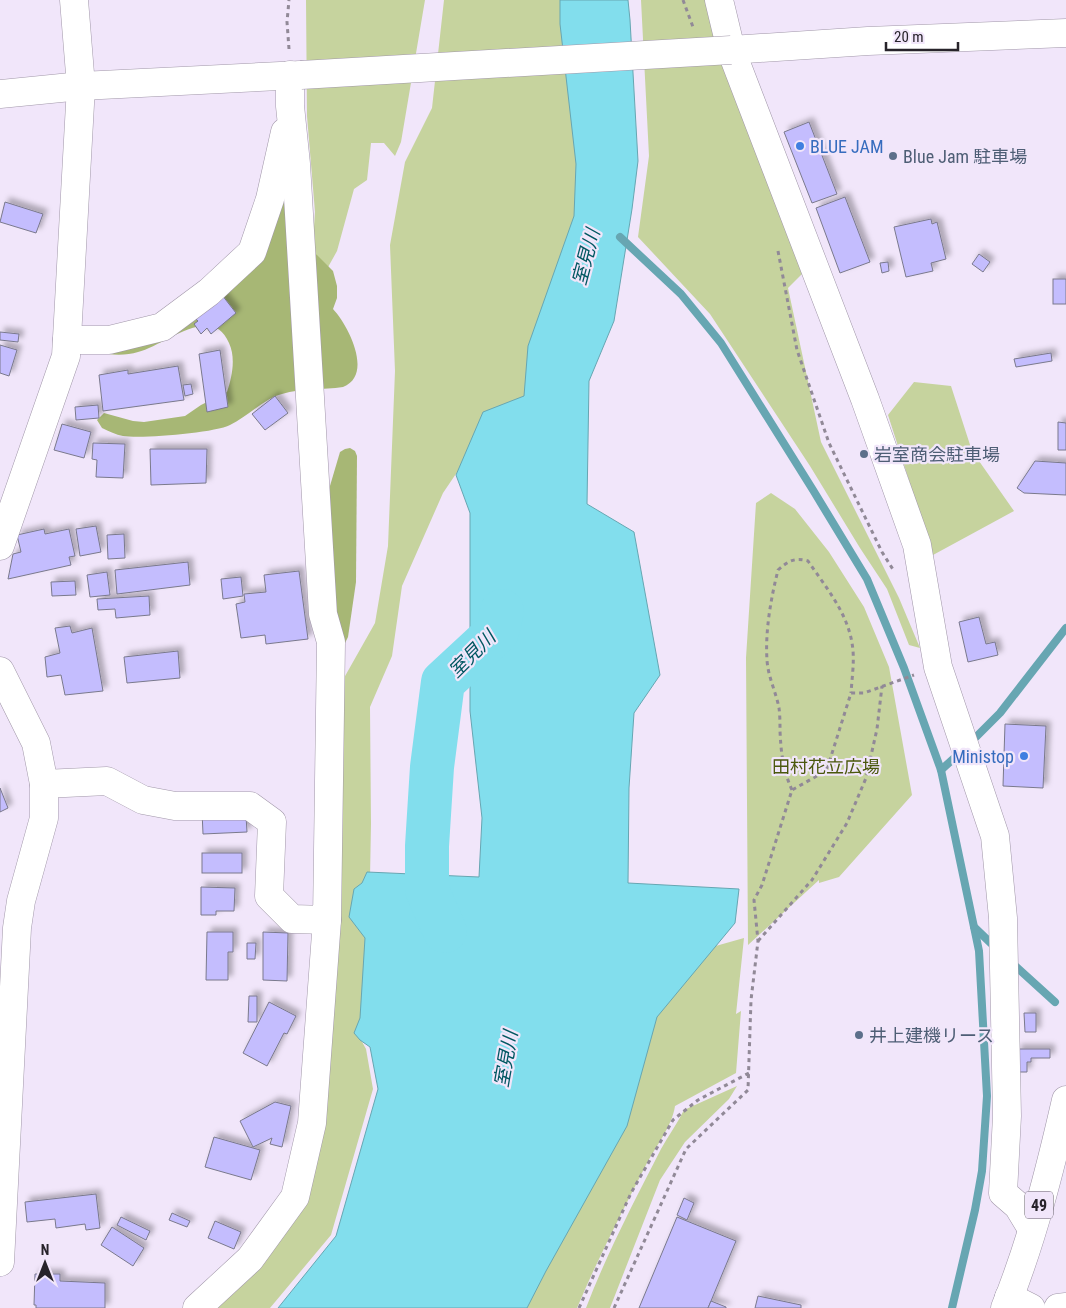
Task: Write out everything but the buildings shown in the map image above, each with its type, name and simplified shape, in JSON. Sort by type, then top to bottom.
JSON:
[{"type":"street","points":[[0,546],[66,356],[81,86],[74,0]]},
{"type":"street","points":[[719,0],[731,50],[865,399],[917,545],[938,666],[995,836],[1003,918],[1007,1116],[1003,1193],[1018,1206],[1032,1229]]},
{"type":"street","points":[[0,94],[81,86],[868,41],[1066,33]]},
{"type":"street","points":[[67,340],[109,340],[162,327],[209,292],[252,252],[270,199],[296,75]]},
{"type":"street","points":[[197,1308],[250,1259],[295,1197],[312,1123],[327,920],[331,642],[323,614],[296,164],[290,106]]},
{"type":"street","points":[[0,672],[36,743],[44,784],[44,818],[21,901],[16,928],[0,1262]]},
{"type":"street","points":[[44,784],[106,781],[143,800],[151,802],[175,806],[250,806],[272,822],[269,896],[292,919],[327,920]]},
{"type":"street","name":"49","points":[[1015,1304],[1032,1229],[1066,1100]]},
{"type":"street","points":[[1058,1308],[1066,1306]]},
{"type":"path","points":[[289,0],[287,22],[296,75]]},
{"type":"path","points":[[683,0],[696,35]]},
{"type":"path","points":[[775,243],[779,252],[798,350],[829,442],[882,552],[897,576]]},
{"type":"path","points":[[614,1308],[686,1149],[748,1090],[750,1000],[758,941],[754,900],[762,885],[792,790],[785,775],[781,755],[779,708],[767,660],[768,624],[778,570],[793,560],[801,559],[808,561],[837,603],[846,622],[852,643],[851,693],[828,766],[824,772],[792,790]]},
{"type":"path","points":[[851,693],[864,693],[887,683]]},
{"type":"path","points":[[758,941],[812,880],[847,823],[866,778],[877,729],[882,686]]},
{"type":"path","points":[[579,1308],[631,1193],[673,1120],[698,1100],[749,1072]]},
{"type":"green space","points":[[306,0],[425,0],[401,142],[395,156],[384,143],[371,143],[367,180],[354,189],[337,251],[327,269],[311,270],[315,212],[307,116]]},
{"type":"green space","points":[[444,0],[569,0],[585,214],[532,406],[491,422],[443,493],[402,586],[392,656],[370,707],[371,824],[369,932],[360,1038],[366,1049],[373,1089],[331,1235],[270,1308],[209,1308],[306,1177],[340,685],[375,623],[388,546],[395,371],[390,245],[405,162],[432,108]]},
{"type":"green space","points":[[641,0],[706,0],[805,271],[788,288],[821,442],[899,598],[920,648],[909,645],[887,589],[810,466],[710,314],[638,237],[649,156]]},
{"type":"green space","points":[[282,173],[305,246],[333,271],[337,286],[337,298],[333,309],[351,338],[357,361],[357,372],[352,381],[343,387],[297,391],[276,396],[230,425],[209,431],[178,435],[132,437],[118,435],[102,428],[97,420],[104,413],[144,422],[185,416],[201,405],[227,392],[233,368],[231,349],[221,331],[211,326],[200,326],[187,330],[149,348],[133,353],[122,355],[96,350],[212,297]]},
{"type":"green space","points":[[914,382],[951,386],[972,451],[1014,511],[933,555],[888,415]]},
{"type":"green space","points":[[350,448],[355,451],[357,456],[356,582],[348,637],[344,645],[332,626],[327,496],[340,452]]},
{"type":"green space","name":"田村花立広場","points":[[771,493],[795,509],[829,552],[864,607],[889,667],[912,795],[839,877],[819,883],[819,880],[748,945],[746,658],[756,503]]},
{"type":"green space","points":[[744,938],[736,1014],[741,1011],[736,1073],[675,1106],[667,1129],[618,1220],[577,1308],[518,1308],[650,1009],[705,949]]},
{"type":"green space","points":[[737,1086],[729,1099],[685,1142],[660,1180],[610,1308],[586,1308],[631,1208],[661,1149],[684,1110]]},
{"type":"water","points":[[560,0],[628,0],[630,20],[638,161],[614,321],[589,381],[587,504],[634,532],[660,675],[634,713],[629,788],[628,883],[739,889],[735,923],[657,1017],[627,1126],[527,1308],[278,1308],[336,1236],[378,1089],[370,1047],[354,1033],[360,1018],[365,938],[349,917],[354,889],[362,883],[367,872],[479,877],[482,818],[470,711],[470,513],[456,475],[483,412],[524,396],[528,346],[574,216],[576,164],[560,24]]},
{"type":"waterway","points":[[620,237],[681,294],[721,343],[867,579],[904,668],[941,770],[974,927],[997,949]]},
{"type":"waterway","name":"室見川","points":[[445,931],[427,890],[427,846],[432,767],[443,682],[497,632],[502,611]]},
{"type":"waterway","points":[[970,743],[1000,713],[1066,628]]},
{"type":"waterway","points":[[941,770],[962,751]]},
{"type":"waterway","points":[[952,1308],[975,1210],[982,1171],[987,1096],[979,951],[974,927]]},
{"type":"waterway","points":[[1011,962],[1055,1002]]},
{"type":"place","name":"BLUE JAM","points":[[800,146]]},
{"type":"place","name":"Blue Jam 駐車場","points":[[893,156]]},
{"type":"place","name":"岩室商会駐車場","points":[[864,454]]},
{"type":"place","name":"Ministop","points":[[1024,756]]},
{"type":"place","name":"井上建機リース","points":[[859,1035]]}]
